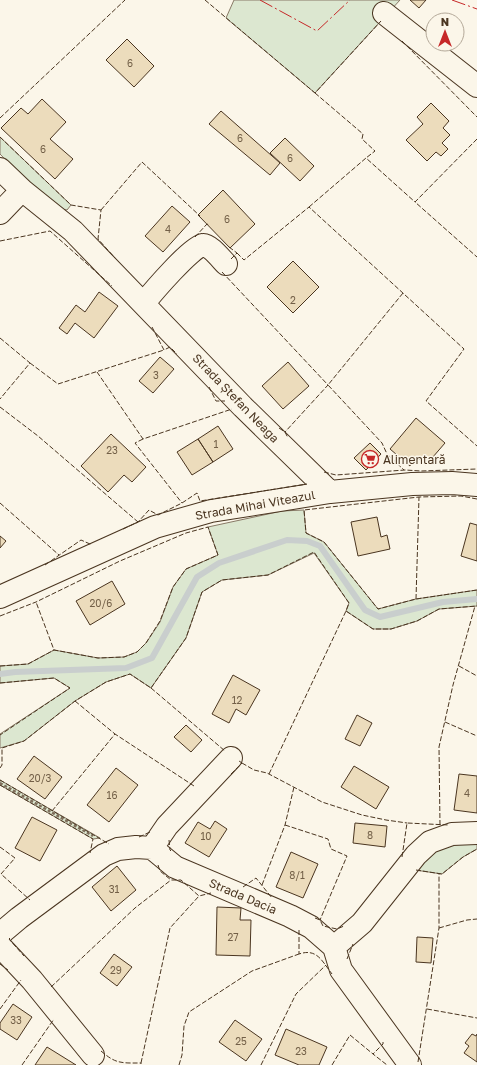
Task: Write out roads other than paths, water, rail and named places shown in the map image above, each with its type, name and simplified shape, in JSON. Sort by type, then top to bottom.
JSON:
[{"type":"street","points":[[384,13],[477,86]]},
{"type":"street","name":"Strada Ștefan Neaga","points":[[0,169],[22,190],[73,231],[243,407],[330,492]]},
{"type":"street","points":[[0,213],[22,190]]},
{"type":"street","points":[[144,303],[173,270],[196,248],[203,245],[208,246],[226,264]]},
{"type":"street","name":"Strada Mihai Viteazul","points":[[0,598],[155,527],[211,511],[330,492],[412,484],[452,483],[477,486]]},
{"type":"street","points":[[0,934],[19,918],[104,855],[118,849],[136,847],[152,848],[167,826],[231,758]]},
{"type":"street","points":[[410,1065],[341,970],[334,947],[362,923],[416,855],[430,842],[452,834],[477,833]]},
{"type":"street","name":"Strada Dacia","points":[[152,848],[175,867],[290,916],[311,927],[334,947]]},
{"type":"street","points":[[0,946],[32,980],[93,1055]]},
{"type":"waterway","points":[[0,674],[15,672],[126,668],[152,658],[197,577],[219,563],[287,540],[307,541],[320,546],[365,610],[380,617],[443,602],[477,599]]},
{"type":"place","name":"Alimentară","points":[[370,459]]}]
